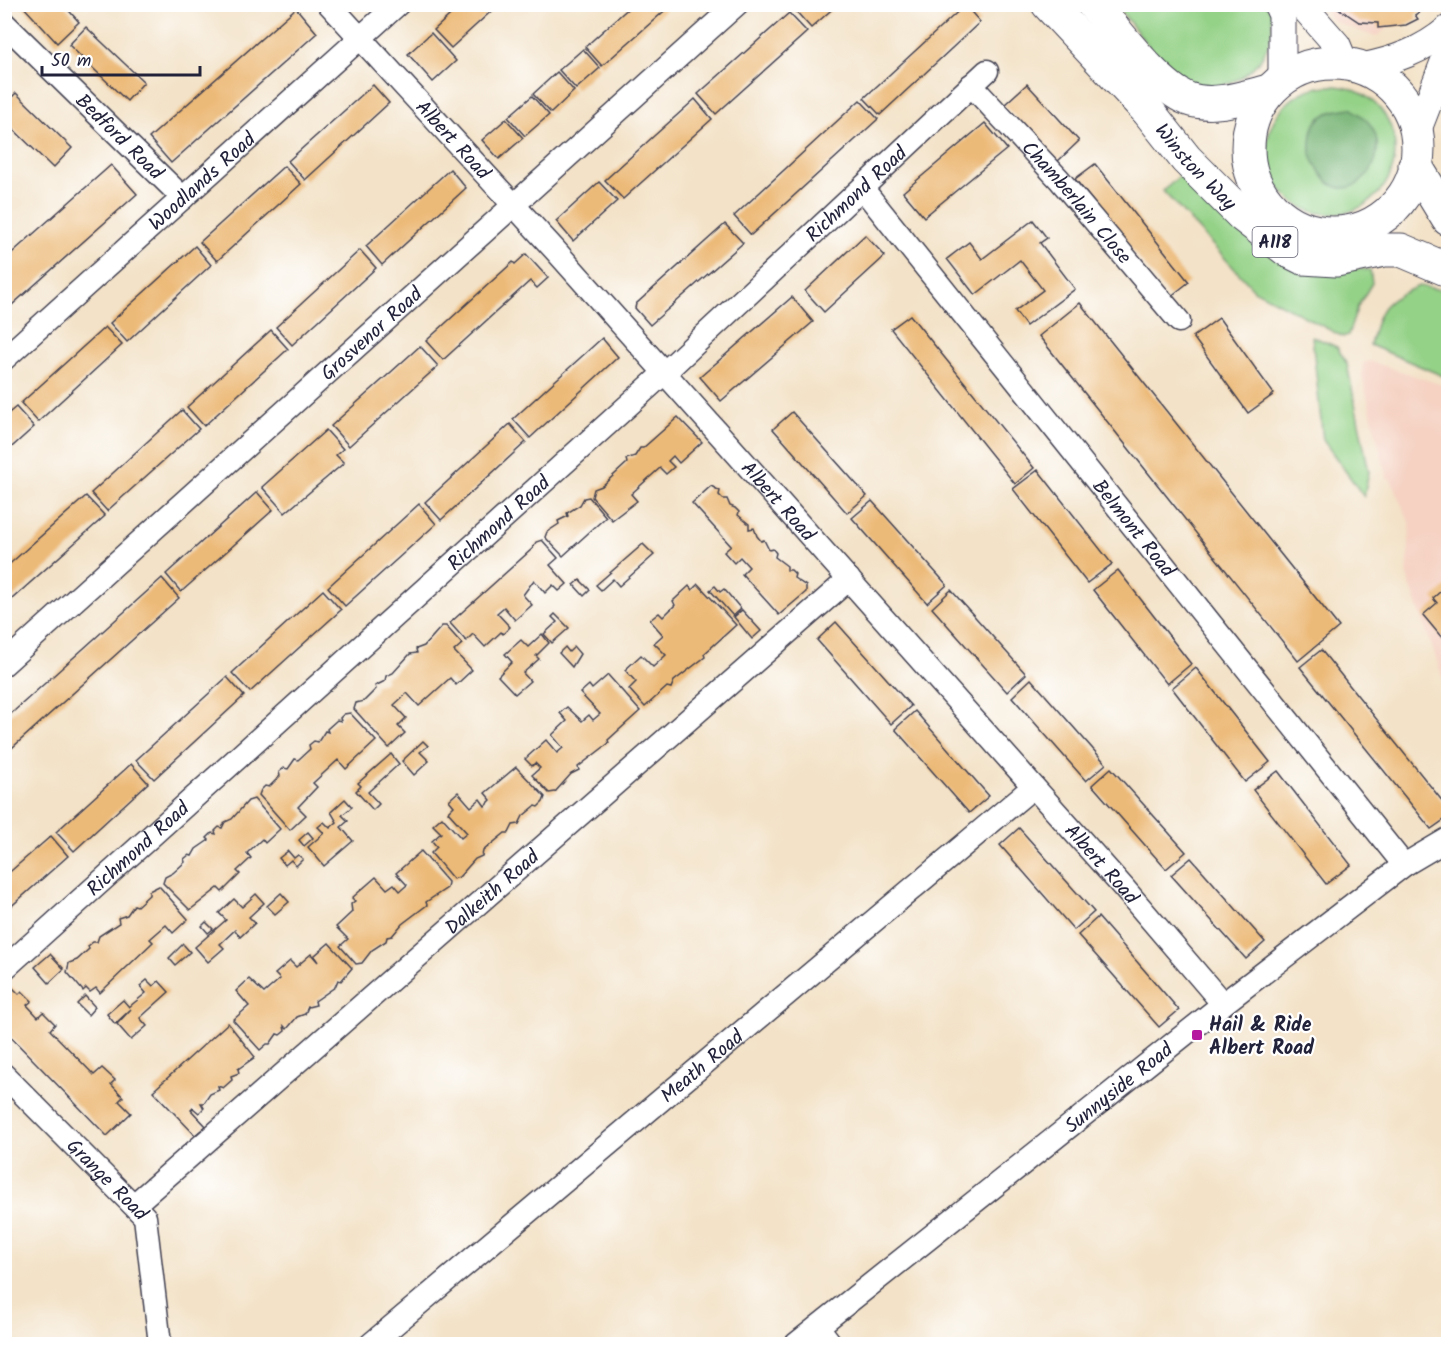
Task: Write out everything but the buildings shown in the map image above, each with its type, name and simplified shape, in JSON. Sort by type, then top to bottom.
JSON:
[{"type":"main road","name":"Winston Way","points":[[1048,4],[1148,111],[1186,159],[1243,216],[1287,250],[1303,258],[1336,260],[1384,250],[1401,250],[1449,270]]},
{"type":"main road","name":"Winston Way","points":[[1093,4],[1163,83],[1188,99],[1209,102],[1276,85]]},
{"type":"main road","points":[[1323,64],[1354,66],[1378,75],[1402,98],[1418,129],[1419,148],[1407,188],[1393,208],[1374,222],[1353,231],[1330,234],[1308,230],[1287,221],[1269,206],[1256,187],[1248,158],[1250,127],[1257,107],[1276,85],[1302,69],[1323,64]]},
{"type":"main road","name":"A118","points":[[1148,111],[1224,170],[1256,187]]},
{"type":"main road","points":[[1415,165],[1449,219]]},
{"type":"main road","points":[[1374,222],[1392,225],[1416,235],[1449,264]]},
{"type":"street","name":"Albert Road","points":[[329,4],[849,579],[1223,1004]]},
{"type":"street","name":"Woodlands Road","points":[[4,358],[398,4]]},
{"type":"street","name":"Grosvenor Road","points":[[4,664],[737,4]]},
{"type":"street","points":[[1276,85],[1282,15],[1277,4]]},
{"type":"street","points":[[1301,4],[1354,66],[1396,60],[1429,44],[1449,29]]},
{"type":"street","name":"Bedford Road","points":[[4,24],[183,198]]},
{"type":"street","points":[[1418,129],[1449,52]]},
{"type":"street","name":"Richmond Road","points":[[4,969],[663,374],[979,78]]},
{"type":"street","name":"Chamberlain Close","points":[[979,78],[1059,179],[1179,321]]},
{"type":"street","name":"Belmont Road","points":[[863,189],[1404,865]]},
{"type":"street","name":"Dalkeith Road","points":[[135,1204],[849,579]]},
{"type":"street","name":"Meath Road","points":[[371,1344],[1033,787]]},
{"type":"street","name":"Sunnyside Road","points":[[796,1344],[825,1336],[1223,1004],[1404,865],[1449,839]]},
{"type":"street","name":"Grange Road","points":[[4,1075],[135,1204],[145,1217],[160,1344]]},
{"type":"shaded area","points":[[1319,5],[1415,5],[1409,15],[1375,37],[1333,21]]},
{"type":"shaded area","points":[[1370,361],[1448,387],[1448,693],[1407,576],[1410,524],[1390,478],[1387,479],[1362,376],[1363,363]]},
{"type":"green space","points":[[1119,5],[1267,5],[1272,17],[1270,41],[1255,66],[1243,76],[1230,83],[1201,86],[1186,82],[1169,69],[1120,10]]},
{"type":"green space","points":[[1331,86],[1356,90],[1377,104],[1391,125],[1395,150],[1391,175],[1377,196],[1356,210],[1331,214],[1306,210],[1285,196],[1271,175],[1267,150],[1271,125],[1285,104],[1306,90]]},
{"type":"green space","points":[[1351,108],[1369,123],[1376,137],[1377,152],[1373,166],[1365,178],[1355,185],[1343,188],[1331,184],[1320,172],[1312,157],[1311,139],[1314,126],[1321,117]]},
{"type":"green space","points":[[1184,172],[1331,266],[1370,270],[1372,283],[1358,306],[1348,335],[1343,337],[1254,290],[1163,191]]},
{"type":"green space","points":[[1419,286],[1448,291],[1448,378],[1370,345],[1384,307],[1397,297]]},
{"type":"green space","points":[[1312,336],[1337,347],[1347,364],[1369,472],[1364,497],[1323,440]]},
{"type":"place","name":"Hail & Ride Albert Road","points":[[1197,1035]]}]
